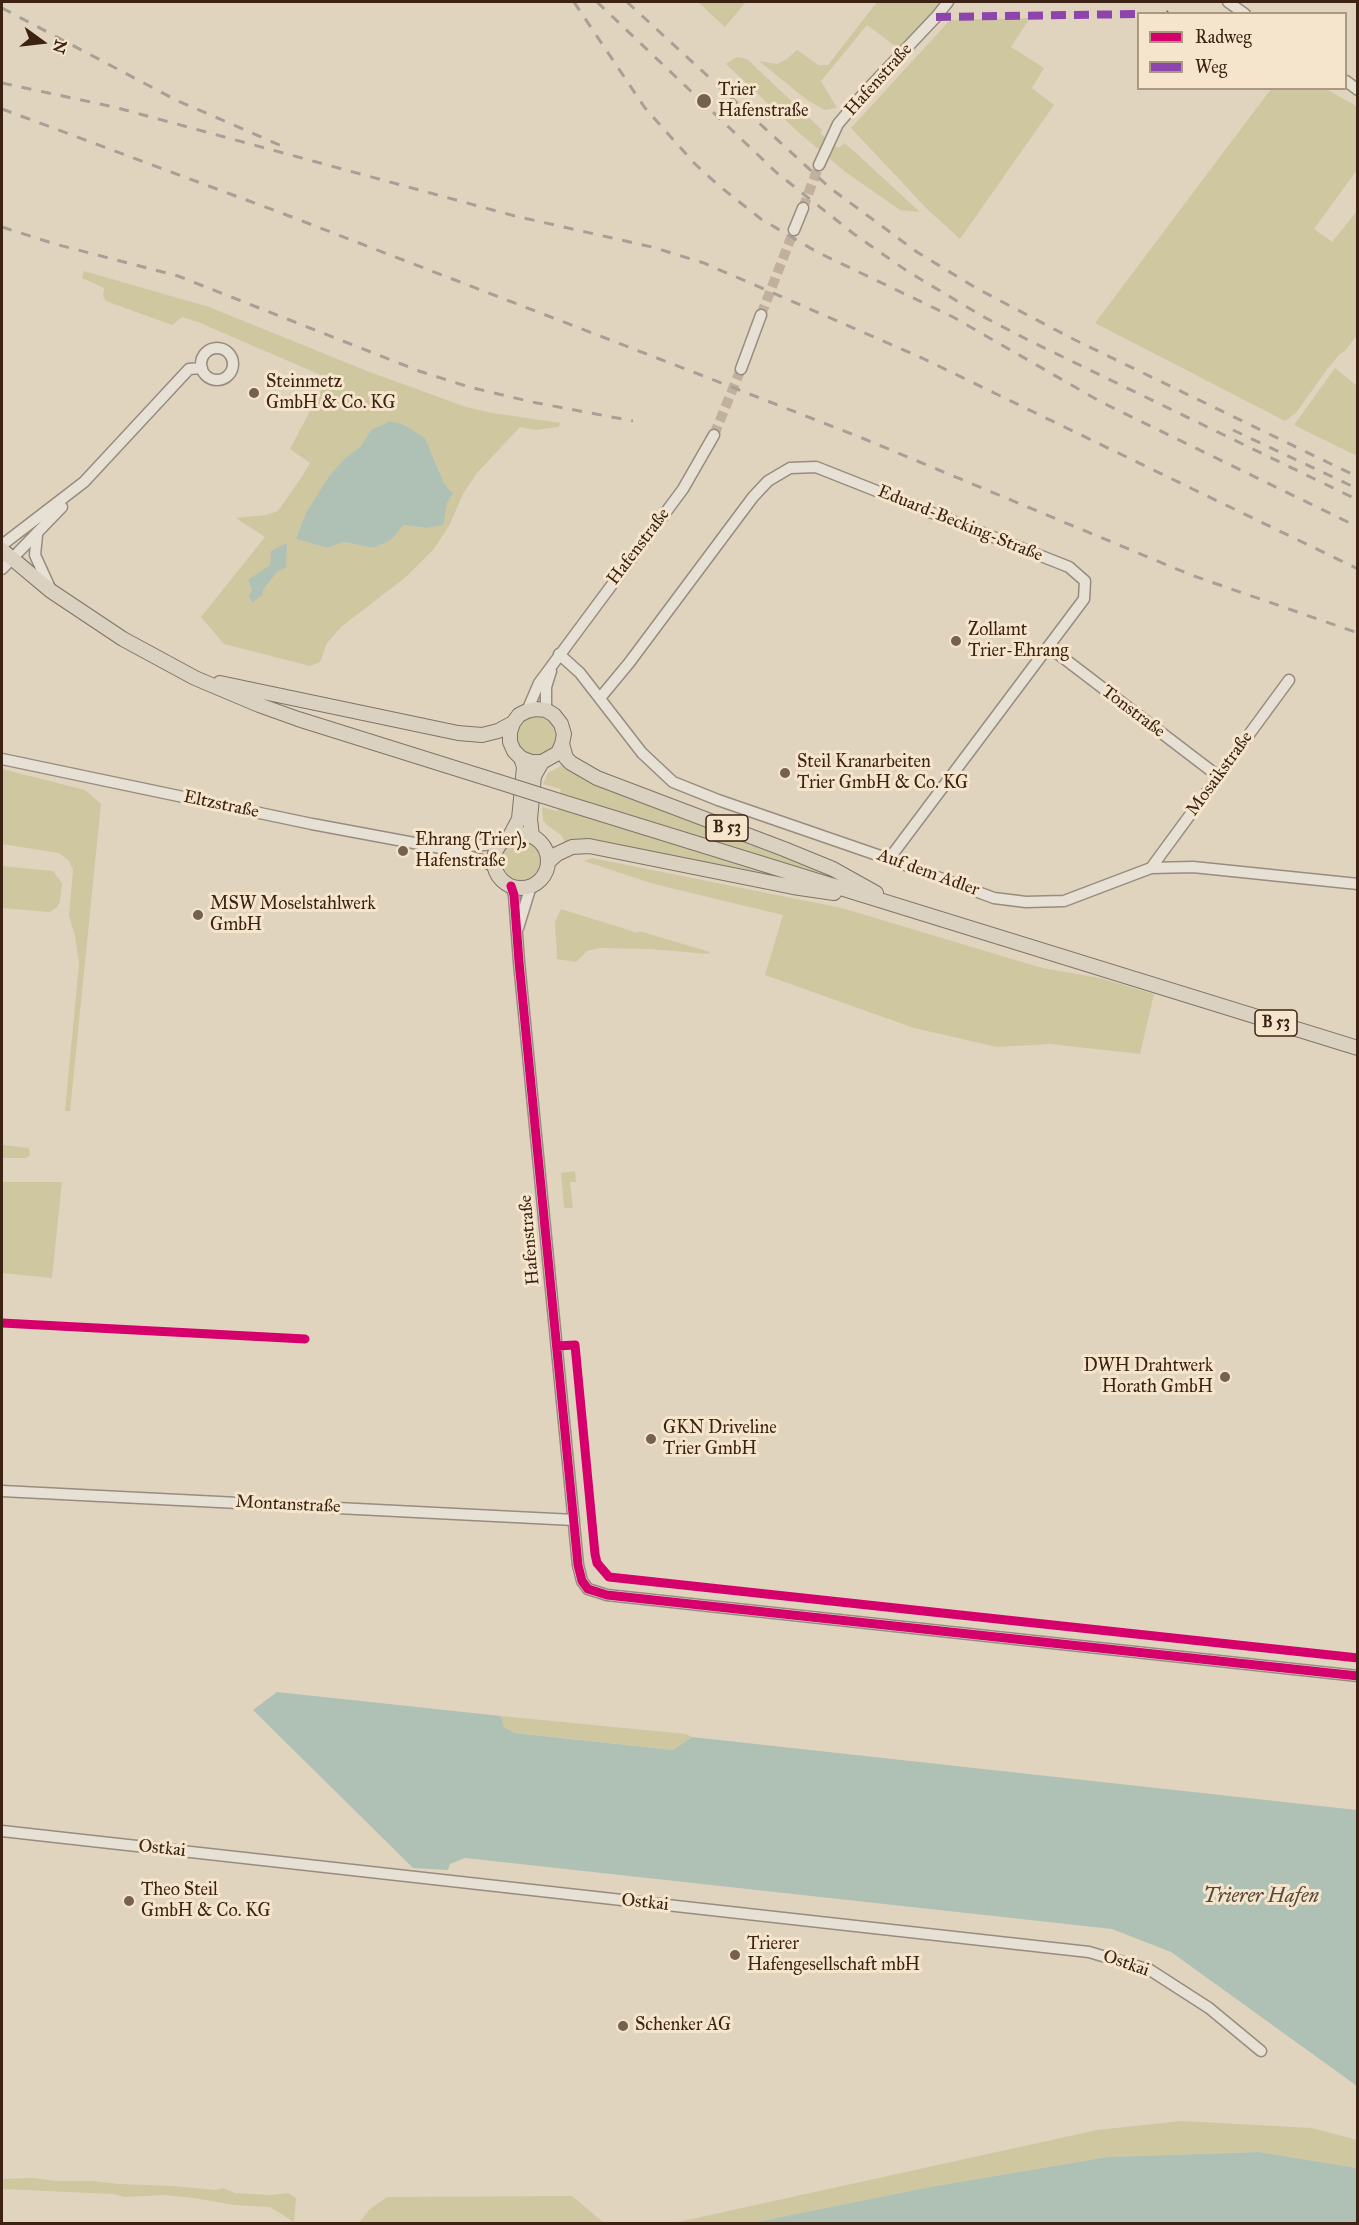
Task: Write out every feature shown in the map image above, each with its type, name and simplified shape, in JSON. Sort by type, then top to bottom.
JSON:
[{"type":"main road","name":"B 53","points":[[2,550],[51,591],[123,639],[195,678],[238,697],[298,719],[556,800],[1358,1048]]},
{"type":"main road","points":[[195,678],[458,733],[482,735],[498,731],[513,723],[527,711],[546,710]]},
{"type":"main road","name":"B 53","points":[[546,710],[561,724],[564,734],[562,744],[566,758],[597,778],[833,869],[901,907]]},
{"type":"main road","points":[[513,723],[510,742],[514,751],[521,758],[531,762],[542,762],[558,753],[562,744]]},
{"type":"main road","points":[[521,758],[524,767],[519,819],[495,856],[496,868],[504,882],[511,886],[531,886]]},
{"type":"main road","points":[[532,836],[530,829],[531,792],[534,776],[542,762]]},
{"type":"main road","points":[[505,840],[521,833],[532,836],[544,846],[548,862]]},
{"type":"main road","name":"B 53","points":[[531,886],[543,877],[548,862],[557,854],[572,847],[589,846],[793,887],[879,900]]},
{"type":"street","name":"Hafenstraße","points":[[819,165],[838,124],[865,92],[936,18],[948,2]]},
{"type":"street","points":[[1227,2],[1242,12]]},
{"type":"street","points":[[794,230],[802,208]]},
{"type":"street","points":[[741,369],[761,315]]},
{"type":"street","points":[[2,569],[13,560],[189,369],[202,368]]},
{"type":"street","name":"Hafenstraße","points":[[527,711],[539,682],[682,489],[714,435]]},
{"type":"street","name":"Eduard-Becking-Straße","points":[[600,698],[629,663],[753,497],[768,481],[790,468],[816,467],[1069,567],[1085,581],[1084,599],[889,859]]},
{"type":"street","points":[[2,545],[84,482]]},
{"type":"street","points":[[38,533],[35,555],[51,591]]},
{"type":"street","name":"Tonstraße","points":[[1049,647],[1218,776]]},
{"type":"street","name":"Hafenstraße","points":[[546,710],[548,677],[559,654]]},
{"type":"street","name":"Auf dem Adler","points":[[559,654],[580,673],[642,753],[673,782],[994,898],[1026,902],[1064,902],[1151,868],[1193,867],[1358,884]]},
{"type":"street","name":"Mosaikstraße","points":[[1151,868],[1289,680]]},
{"type":"street","name":"Eltzstraße","points":[[2,759],[312,824],[441,848],[482,860],[496,868]]},
{"type":"street","name":"Eltzstraße","points":[[441,848],[505,840]]},
{"type":"street","name":"Hafenstraße","points":[[511,886],[579,1574],[588,1589],[607,1595],[1358,1676]]},
{"type":"street","name":"Hafenstraße","points":[[517,931],[531,886]]},
{"type":"street","name":"Montanstraße","points":[[2,1491],[574,1520]]},
{"type":"street","name":"Ostkai","points":[[2,1831],[1089,1952],[1150,1970],[1209,2008],[1261,2051]]},
{"type":"shaded area","points":[[698,2],[746,2],[725,27]]},
{"type":"shaded area","points":[[877,2],[941,2],[899,49],[867,25],[821,81],[837,108],[825,110],[807,100],[759,61],[777,64],[797,50],[818,65],[828,65]]},
{"type":"shaded area","points":[[1030,18],[1011,47],[1044,68],[1032,88],[1054,105],[960,239],[928,210],[851,128],[950,20]]},
{"type":"shaded area","points":[[736,57],[747,59],[822,130],[820,133],[838,148],[845,143],[920,212],[900,210],[844,171],[797,131],[726,64]]},
{"type":"shaded area","points":[[1270,90],[1328,90],[1358,107],[1357,170],[1314,229],[1332,242],[1357,211],[1357,335],[1328,368],[1296,413],[1285,421],[1095,323]]},
{"type":"shaded area","points":[[84,271],[209,307],[367,371],[466,407],[561,423],[558,427],[536,430],[520,427],[477,473],[463,494],[449,526],[434,549],[406,577],[341,627],[327,643],[320,662],[310,666],[224,644],[201,617],[265,537],[236,518],[266,515],[278,511],[303,475],[310,463],[290,449],[321,390],[318,388],[323,376],[198,322],[182,317],[172,325],[106,301],[103,296],[104,288],[82,278]],"holes":[[[390,421],[405,425],[425,438],[444,483],[453,494],[447,503],[426,528],[404,525],[391,540],[374,548],[342,542],[327,548],[296,539],[330,475],[345,458],[361,446],[371,430]],[[287,544],[285,561],[278,571],[263,590],[249,595],[260,573],[270,565]]]},
{"type":"shaded area","points":[[1335,368],[1357,386],[1357,456],[1294,425]]},
{"type":"shaded area","points":[[536,716],[544,717],[550,722],[555,728],[555,744],[550,750],[544,755],[536,756],[528,755],[522,750],[517,744],[516,736],[517,728],[522,722],[528,717]]},
{"type":"shaded area","points":[[566,763],[825,873],[824,876],[560,793],[561,789],[543,784],[548,773]]},
{"type":"shaded area","points":[[2,769],[85,790],[101,804],[70,1111],[65,1111],[79,964],[69,916],[73,870],[69,861],[59,853],[2,844]]},
{"type":"shaded area","points":[[542,807],[557,811],[558,808],[801,882],[566,844],[561,835],[543,820]]},
{"type":"shaded area","points":[[522,840],[530,841],[536,846],[541,852],[541,868],[536,874],[530,879],[522,880],[514,879],[508,874],[503,868],[502,860],[503,852],[508,846],[514,841]]},
{"type":"shaded area","points":[[592,858],[842,908],[1042,968],[1100,978],[1154,994],[1140,1054],[1050,1044],[997,1047],[914,1028],[765,975],[783,915],[654,884],[584,861]]},
{"type":"shaded area","points":[[2,866],[53,871],[62,883],[60,902],[57,907],[50,912],[2,908]]},
{"type":"shaded area","points":[[561,909],[710,952],[708,954],[650,949],[599,948],[587,951],[576,962],[557,959],[555,922]]},
{"type":"shaded area","points":[[2,1145],[29,1148],[30,1155],[26,1158],[2,1158]]},
{"type":"shaded area","points":[[575,1171],[576,1182],[570,1182],[573,1208],[564,1208],[561,1173]]},
{"type":"shaded area","points":[[2,1182],[62,1182],[52,1278],[2,1273]]},
{"type":"shaded area","points":[[501,1716],[686,1734],[692,1737],[673,1750],[515,1733],[504,1727]]},
{"type":"shaded area","points":[[1181,2121],[1312,2128],[1357,2140],[1357,2168],[1259,2152],[1107,2157],[930,2187],[751,2223],[669,2224],[1097,2130]]},
{"type":"shaded area","points":[[34,2178],[215,2190],[223,2188],[235,2193],[270,2195],[288,2193],[296,2198],[294,2222],[270,2207],[234,2205],[194,2198],[164,2195],[125,2197],[114,2194],[2,2189],[2,2179]]},
{"type":"shaded area","points":[[572,2196],[604,2223],[359,2223],[369,2210],[387,2197]]},
{"type":"water","points":[[390,421],[405,425],[425,438],[444,483],[453,494],[447,503],[443,525],[426,528],[404,525],[391,540],[374,548],[343,542],[327,548],[296,539],[306,513],[330,475],[345,458],[361,446],[371,430]]},
{"type":"water","points":[[287,543],[286,568],[278,571],[263,590],[262,595],[252,603],[249,595],[252,589],[248,580],[270,565],[271,551]]},
{"type":"water","name":"Trierer Hafen","points":[[277,1692],[501,1716],[504,1727],[515,1733],[673,1750],[692,1737],[1357,1810],[1357,2086],[1171,1952],[1112,1929],[465,1858],[450,1864],[448,1870],[413,1868],[253,1710]]},
{"type":"water","points":[[1259,2152],[1357,2168],[1357,2223],[751,2223],[930,2187],[1107,2157]]},
{"type":"tunnel","points":[[803,208],[819,165]]},
{"type":"tunnel","points":[[761,315],[794,230]]},
{"type":"tunnel","points":[[714,435],[741,369]]},
{"type":"railway","points":[[574,2],[645,108],[695,164],[761,219],[817,252],[953,317],[1101,402],[1358,527]]},
{"type":"railway","points":[[597,2],[777,173],[854,234],[907,271],[982,316],[1030,341],[1358,500]]},
{"type":"railway","points":[[627,2],[830,188],[917,252],[976,288],[1075,340],[1358,477]]},
{"type":"railway","points":[[2,8],[176,100],[284,147]]},
{"type":"railway","points":[[2,83],[114,107],[515,216],[652,247],[704,263],[922,358],[1358,569]]},
{"type":"railway","points":[[2,109],[284,214],[862,438],[1191,575],[1358,633]]},
{"type":"railway","points":[[2,227],[55,244],[178,276],[419,371],[469,387],[532,402],[633,421]]},
{"type":"railway","points":[[1233,430],[1358,489]]},
{"type":"marked path","points":[[936,17],[1137,14]]},
{"type":"cycle path","points":[[511,886],[514,895],[578,1565],[582,1581],[588,1589],[607,1595],[1358,1676]]},
{"type":"cycle path","points":[[2,1323],[305,1339]]},
{"type":"cycle path","points":[[557,1346],[575,1345],[595,1554],[597,1563],[609,1577],[1358,1658]]},
{"type":"place","name":"Trier Hafenstraße","points":[[704,101]]},
{"type":"place","name":"Steinmetz GmbH & Co. KG","points":[[254,393]]},
{"type":"place","name":"Zollamt Trier-Ehrang","points":[[956,641]]},
{"type":"place","name":"Steil Kranarbeiten Trier GmbH & Co. KG","points":[[785,773]]},
{"type":"place","name":"Ehrang (Trier), Hafenstraße","points":[[403,851]]},
{"type":"place","name":"MSW Moselstahlwerk GmbH","points":[[198,915]]},
{"type":"place","name":"DWH Drahtwerk Horath GmbH","points":[[1225,1377]]},
{"type":"place","name":"GKN Driveline Trier GmbH","points":[[651,1439]]},
{"type":"place","name":"Theo Steil GmbH & Co. KG","points":[[129,1901]]},
{"type":"place","name":"Trierer Hafengesellschaft mbH","points":[[735,1955]]},
{"type":"place","name":"Schenker AG","points":[[623,2026]]}]
